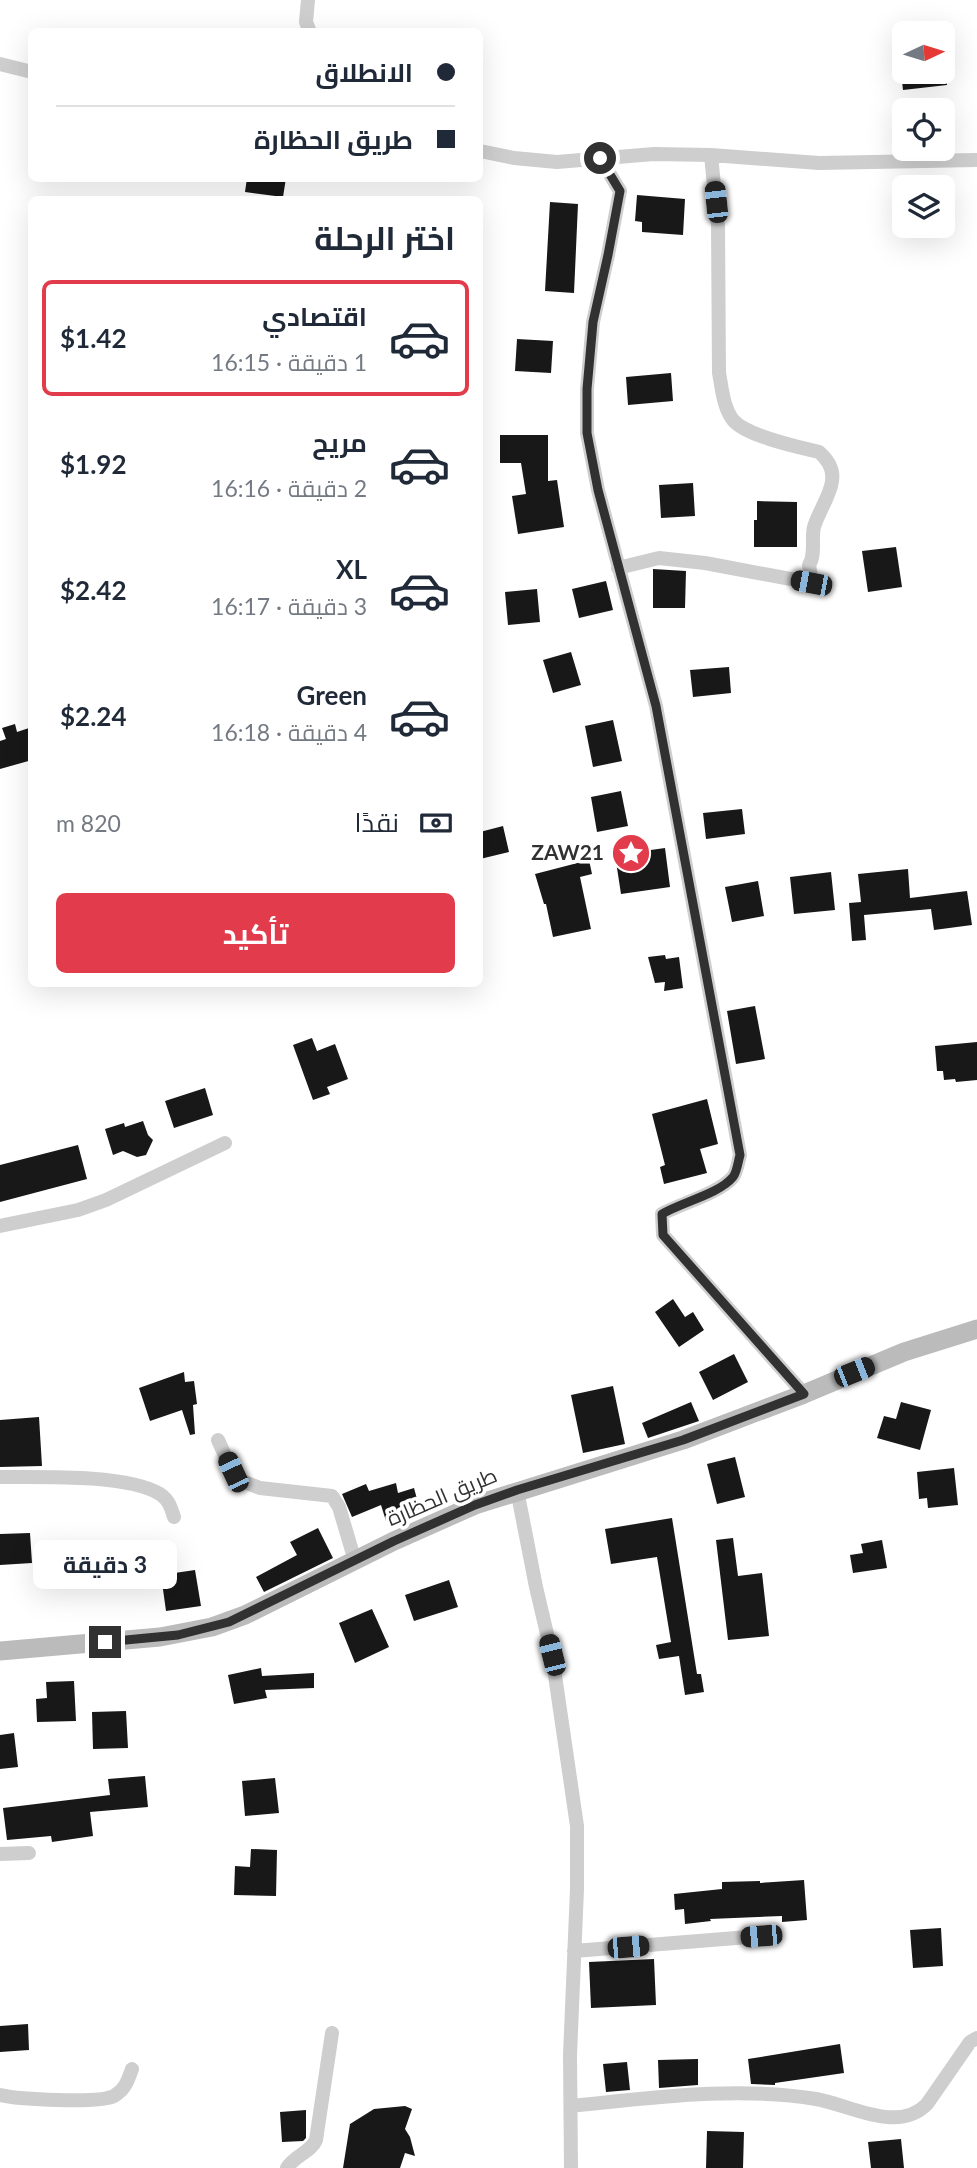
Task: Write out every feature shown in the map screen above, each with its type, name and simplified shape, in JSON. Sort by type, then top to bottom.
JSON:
[{"type":"street","points":[[308,0],[306,22],[308,28]]},
{"type":"street","points":[[0,64],[28,71]]},
{"type":"street","points":[[483,152],[535,161],[579,161],[654,154],[711,155],[819,163],[977,160]]},
{"type":"street","points":[[618,568],[659,558],[705,563],[811,583],[809,565],[812,560],[813,531],[832,483],[831,470],[826,458],[819,452],[750,432],[731,418],[719,373],[718,226],[711,155]]},
{"type":"street","points":[[600,158],[620,191],[593,322],[587,389],[587,433],[598,490],[656,706],[740,1155],[734,1176],[715,1191],[681,1203],[662,1214],[663,1235],[804,1394]]},
{"type":"street","points":[[0,1226],[78,1210],[106,1200],[225,1143]]},
{"type":"street","name":"طريق الحظارة","points":[[0,1651],[160,1637],[212,1627],[245,1615],[434,1522],[517,1490],[683,1440],[904,1352],[977,1329]]},
{"type":"street","points":[[218,1440],[233,1472],[242,1481],[260,1488],[327,1493],[335,1499],[355,1561]]},
{"type":"street","points":[[0,1477],[73,1477],[134,1486],[160,1494],[169,1503],[174,1517]]},
{"type":"street","points":[[517,1490],[552,1655],[577,1826],[571,2168]]},
{"type":"street","points":[[0,1854],[29,1853]]},
{"type":"street","points":[[575,1951],[761,1936]]},
{"type":"street","points":[[287,2168],[293,2159],[313,2147],[316,2140],[332,2034]]},
{"type":"street","points":[[571,2106],[651,2098],[737,2095],[815,2099],[866,2113],[905,2117],[920,2112],[928,2104],[970,2042],[977,2038]]},
{"type":"street","points":[[0,2095],[86,2100],[114,2096],[126,2086],[132,2069]]},
{"type":"building","points":[[902,84],[947,84],[947,85],[903,90]]},
{"type":"building","points":[[246,182],[285,182],[283,196],[245,192]]},
{"type":"building","points":[[637,195],[685,199],[683,235],[642,232],[642,222],[635,221]]},
{"type":"building","points":[[550,202],[578,204],[574,293],[545,291]]},
{"type":"building","points":[[517,339],[553,341],[551,373],[515,371]]},
{"type":"building","points":[[671,373],[673,401],[628,405],[626,377]]},
{"type":"building","points":[[500,435],[548,435],[548,481],[557,480],[564,527],[518,534],[512,496],[526,494],[521,463],[500,463]]},
{"type":"building","points":[[693,483],[695,516],[661,518],[659,485]]},
{"type":"building","points":[[757,501],[797,502],[797,547],[754,547]]},
{"type":"building","points":[[896,547],[902,587],[868,592],[862,551]]},
{"type":"building","points":[[653,569],[686,571],[685,608],[653,608]]},
{"type":"building","points":[[606,581],[613,610],[579,618],[572,589]]},
{"type":"building","points":[[537,589],[540,622],[508,625],[505,592]]},
{"type":"building","points":[[571,652],[581,685],[553,693],[543,660]]},
{"type":"building","points":[[729,667],[731,693],[693,697],[690,670]]},
{"type":"building","points":[[613,720],[622,761],[593,767],[585,726]]},
{"type":"building","points":[[15,724],[17,732],[28,728],[28,761],[0,769],[0,741],[6,739],[2,728]]},
{"type":"building","points":[[621,791],[628,826],[597,832],[591,797]]},
{"type":"building","points":[[742,809],[745,834],[706,839],[703,813]]},
{"type":"building","points":[[503,826],[509,852],[483,858],[483,831]]},
{"type":"building","points":[[665,848],[670,887],[621,894],[615,855]]},
{"type":"building","points":[[589,860],[592,874],[580,877],[591,929],[553,937],[546,904],[535,874]]},
{"type":"building","points":[[908,869],[910,898],[967,891],[972,925],[934,930],[931,909],[864,915],[866,940],[852,941],[849,903],[861,902],[858,874]]},
{"type":"building","points":[[831,872],[835,910],[794,914],[790,877]]},
{"type":"building","points":[[758,881],[764,916],[732,922],[725,887]]},
{"type":"building","points":[[665,955],[666,959],[679,957],[683,988],[664,991],[665,982],[655,983],[648,957]]},
{"type":"building","points":[[755,1006],[765,1059],[736,1064],[727,1011]]},
{"type":"building","points":[[312,1038],[317,1051],[335,1044],[348,1079],[327,1087],[330,1094],[313,1100],[293,1045]]},
{"type":"building","points":[[977,1042],[977,1080],[944,1080],[943,1071],[937,1071],[935,1046]]},
{"type":"building","points":[[205,1088],[213,1115],[174,1128],[165,1101]]},
{"type":"building","points":[[707,1099],[718,1144],[700,1149],[707,1173],[664,1184],[660,1167],[665,1165],[652,1114]]},
{"type":"building","points":[[143,1121],[153,1140],[146,1155],[137,1157],[123,1151],[113,1155],[105,1129],[124,1123],[125,1127]]},
{"type":"building","points":[[78,1145],[87,1179],[0,1202],[0,1165]]},
{"type":"building","points":[[673,1299],[685,1317],[693,1312],[704,1330],[679,1347],[655,1312]]},
{"type":"building","points":[[734,1354],[748,1382],[713,1400],[699,1372]]},
{"type":"building","points":[[184,1372],[185,1382],[194,1381],[197,1404],[193,1405],[195,1434],[190,1435],[182,1410],[150,1421],[139,1388]]},
{"type":"building","points":[[613,1386],[625,1444],[583,1453],[571,1395]]},
{"type":"building","points":[[691,1402],[699,1421],[648,1438],[642,1423]]},
{"type":"building","points":[[901,1402],[931,1410],[920,1450],[877,1438],[884,1416],[896,1419]]},
{"type":"building","points":[[39,1417],[42,1466],[0,1467],[0,1420]]},
{"type":"building","points":[[735,1457],[745,1497],[717,1504],[707,1464]]},
{"type":"building","points":[[954,1468],[958,1505],[928,1508],[927,1498],[919,1499],[917,1472]]},
{"type":"building","points":[[396,1483],[398,1493],[414,1488],[420,1510],[386,1521],[381,1505],[352,1517],[342,1494],[366,1484],[369,1491]]},
{"type":"building","points":[[672,1518],[697,1674],[701,1674],[704,1692],[685,1695],[679,1656],[659,1659],[656,1645],[671,1642],[657,1557],[611,1564],[605,1529]]},
{"type":"building","points":[[318,1528],[333,1558],[264,1592],[256,1577],[297,1555],[290,1542]]},
{"type":"building","points":[[30,1533],[32,1563],[0,1565],[0,1534]]},
{"type":"building","points":[[733,1538],[738,1576],[762,1573],[769,1636],[728,1640],[716,1540]]},
{"type":"building","points":[[882,1540],[887,1568],[853,1573],[850,1555],[863,1553],[861,1544]]},
{"type":"building","points":[[195,1570],[201,1606],[166,1611],[161,1575]]},
{"type":"building","points":[[449,1580],[458,1607],[414,1621],[405,1595]]},
{"type":"building","points":[[372,1609],[389,1647],[355,1663],[339,1623]]},
{"type":"building","points":[[261,1668],[262,1676],[314,1673],[314,1688],[265,1690],[267,1698],[234,1704],[228,1675]]},
{"type":"building","points":[[74,1681],[76,1721],[37,1722],[36,1699],[47,1698],[46,1682]]},
{"type":"building","points":[[126,1711],[128,1748],[93,1749],[92,1712]]},
{"type":"building","points":[[14,1733],[18,1767],[0,1769],[0,1735]]},
{"type":"building","points":[[145,1776],[148,1807],[90,1812],[93,1836],[52,1842],[51,1836],[7,1840],[3,1808],[110,1795],[108,1779]]},
{"type":"building","points":[[275,1778],[279,1813],[245,1816],[242,1781]]},
{"type":"building","points":[[251,1849],[277,1850],[276,1896],[234,1895],[235,1866],[250,1867]]},
{"type":"building","points":[[804,1880],[807,1920],[782,1922],[782,1916],[710,1919],[711,1921],[685,1924],[684,1909],[675,1910],[674,1894],[722,1889],[722,1882]]},
{"type":"building","points":[[941,1928],[943,1966],[913,1968],[910,1930]]},
{"type":"building","points":[[654,1959],[656,2005],[591,2008],[589,1962]]},
{"type":"building","points":[[28,2024],[29,2050],[0,2052],[0,2026]]},
{"type":"building","points":[[840,2044],[844,2073],[775,2085],[751,2084],[748,2059]]},
{"type":"building","points":[[698,2059],[698,2085],[659,2088],[658,2060]]},
{"type":"building","points":[[627,2062],[630,2090],[606,2092],[603,2064]]},
{"type":"building","points":[[405,2106],[412,2109],[405,2129],[415,2156],[405,2153],[400,2168],[343,2168],[350,2124],[374,2109]]},
{"type":"building","points":[[306,2110],[306,2138],[303,2141],[282,2142],[280,2112]]},
{"type":"building","points":[[707,2131],[744,2132],[743,2168],[706,2168]]},
{"type":"building","points":[[901,2139],[904,2168],[871,2168],[868,2142]]},
{"type":"place","name":"ZAW21","points":[[631,853]]},
{"type":"route","points":[[105,1642],[178,1635],[229,1622],[394,1541],[475,1505],[683,1440],[804,1394],[663,1235],[662,1214],[681,1203],[715,1191],[734,1176],[740,1155],[656,706],[598,490],[587,433],[587,389],[593,322],[620,191],[600,158]]}]
